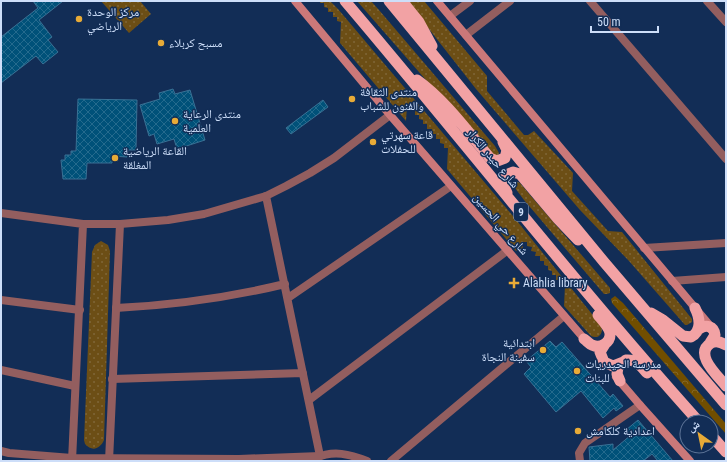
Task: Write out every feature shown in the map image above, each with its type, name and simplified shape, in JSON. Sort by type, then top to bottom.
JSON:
[{"type":"highway","name":"شارع حيدر الكرار","points":[[345,1],[408,75],[555,254],[692,414]]},
{"type":"highway","name":"شارع حيدر الكرار","points":[[389,1],[604,262],[726,405]]},
{"type":"highway","points":[[402,1],[424,30],[433,47],[435,56]]},
{"type":"highway","points":[[408,75],[417,79],[431,90],[490,158],[494,160],[501,160],[506,154],[506,146],[503,140]]},
{"type":"highway","points":[[511,200],[503,181],[506,175],[517,172],[570,233],[590,252],[604,262]]},
{"type":"highway","points":[[555,254],[565,273],[609,329],[610,336],[600,352],[604,362],[613,366],[630,360],[637,362],[658,383],[676,396]]},
{"type":"highway","points":[[695,308],[698,317],[699,329]]},
{"type":"highway","points":[[644,309],[664,320],[680,333],[688,337],[693,336],[699,329],[706,326],[714,330],[715,335],[706,348],[704,356],[726,386]]},
{"type":"highway","points":[[584,339],[593,346],[602,346],[605,344]]},
{"type":"highway","points":[[710,344],[715,341],[719,341],[726,345]]},
{"type":"highway","points":[[620,381],[617,370],[623,362]]},
{"type":"highway","points":[[719,444],[726,452]]},
{"type":"main road","name":"شارع حي الحسين","points":[[295,1],[390,115],[690,461]]},
{"type":"main road","points":[[437,1],[726,345]]},
{"type":"street","points":[[450,16],[470,1]]},
{"type":"street","points":[[466,35],[510,1]]},
{"type":"street","points":[[590,1],[726,159]]},
{"type":"street","points":[[707,1],[726,22]]},
{"type":"street","points":[[1,213],[83,224],[120,224],[168,220],[204,214],[266,196],[310,173],[334,158],[390,115]]},
{"type":"street","points":[[288,298],[451,186]]},
{"type":"street","points":[[266,196],[320,456]]},
{"type":"street","points":[[72,460],[83,224]]},
{"type":"street","points":[[109,460],[120,224]]},
{"type":"street","points":[[644,248],[726,242]]},
{"type":"street","points":[[309,400],[508,250]]},
{"type":"street","points":[[672,281],[726,277]]},
{"type":"street","points":[[116,308],[170,305],[248,293],[285,284]]},
{"type":"street","points":[[1,300],[80,310]]},
{"type":"street","points":[[391,461],[564,316]]},
{"type":"street","points":[[1,370],[76,386]]},
{"type":"street","points":[[112,379],[303,374]]},
{"type":"street","points":[[580,461],[579,453],[585,443],[640,405]]},
{"type":"street","points":[[1,451],[9,457],[72,460],[238,460],[320,456],[336,453],[352,455],[367,461]]},
{"type":"street","points":[[310,461],[320,456]]},
{"type":"shaded area","points":[[101,1],[140,1],[151,14],[129,33]]},
{"type":"shaded area","points":[[320,1],[330,1],[338,9],[513,216],[600,324],[602,330],[599,336],[591,336],[564,306],[565,285],[560,284],[560,280],[556,280],[556,275],[552,275],[552,271],[548,270],[548,266],[544,265],[544,261],[540,261],[540,256],[535,256],[536,252],[531,251],[532,247],[527,246],[527,242],[523,242],[523,251],[516,251],[447,169],[448,148],[444,148],[444,144],[440,143],[440,139],[436,139],[436,134],[432,134],[432,129],[427,129],[427,124],[423,124],[423,120],[419,119],[419,115],[415,115],[415,110],[411,110],[411,105],[407,105],[406,121],[340,43],[341,22],[337,21],[337,17],[333,17],[333,12],[328,12],[328,8],[324,7],[324,3],[320,3]]},
{"type":"shaded area","points":[[357,1],[371,1],[495,146],[499,153],[498,155],[495,156],[446,103]]},
{"type":"shaded area","points":[[407,1],[424,1],[487,76],[487,91],[524,135],[528,135],[534,131],[573,173],[572,191],[608,231],[622,232],[692,319],[692,322],[685,325],[629,261],[580,210],[476,89]]},
{"type":"shaded area","points":[[516,181],[520,183],[610,288],[610,293],[604,294],[524,200],[515,188],[514,183]]},
{"type":"shaded area","points":[[101,241],[108,245],[110,251],[104,440],[100,446],[93,449],[85,444],[84,440],[92,252],[95,245]]},
{"type":"green space","points":[[615,296],[623,303],[717,414],[709,414],[612,303],[611,299]]},
{"type":"green space","points":[[719,416],[726,424],[726,434],[719,426]]},
{"type":"building","points":[[33,1],[63,1],[39,20],[52,37],[48,40],[58,52],[43,64],[36,56],[1,83],[1,37],[38,8]]},
{"type":"building","points":[[173,89],[175,94],[190,90],[205,140],[177,149],[174,139],[157,144],[154,134],[149,136],[140,105],[160,99],[159,93]]},
{"type":"building","points":[[78,99],[137,100],[136,150],[128,150],[127,157],[112,156],[112,163],[87,163],[86,179],[63,179],[61,160],[65,160],[65,155],[71,155],[71,151],[76,151]]},
{"type":"building","points":[[323,100],[328,107],[291,134],[286,128]]},
{"type":"building","points":[[550,341],[556,347],[562,342],[610,397],[613,394],[623,406],[616,411],[614,408],[603,418],[581,391],[556,412],[524,374],[531,367],[526,361]]},
{"type":"building","points":[[638,420],[673,461],[658,461],[652,454],[643,461],[590,461],[589,447],[613,444],[613,450],[631,435],[626,430]]},
{"type":"place","name":"مركز الوحدة الرياضي","points":[[79,19]]},
{"type":"place","name":"مسبح كربلاء","points":[[161,43]]},
{"type":"place","name":"منتدى الثقافة والفنون للشباب","points":[[352,99]]},
{"type":"place","name":"منتدى الرعاية العلمية","points":[[175,121]]},
{"type":"place","name":"قاعة سهرتي للحفلات","points":[[373,142]]},
{"type":"place","name":"القاعة الرياضية المغلقة","points":[[115,158]]},
{"type":"place","name":"Alahlia library","points":[[514,283]]},
{"type":"place","name":"ابتدائية سفينة النجاة","points":[[543,350]]},
{"type":"place","name":"مدرسة الحيدريات للبنات","points":[[577,371]]},
{"type":"place","name":"اعدادية كلكامش","points":[[578,431]]}]
